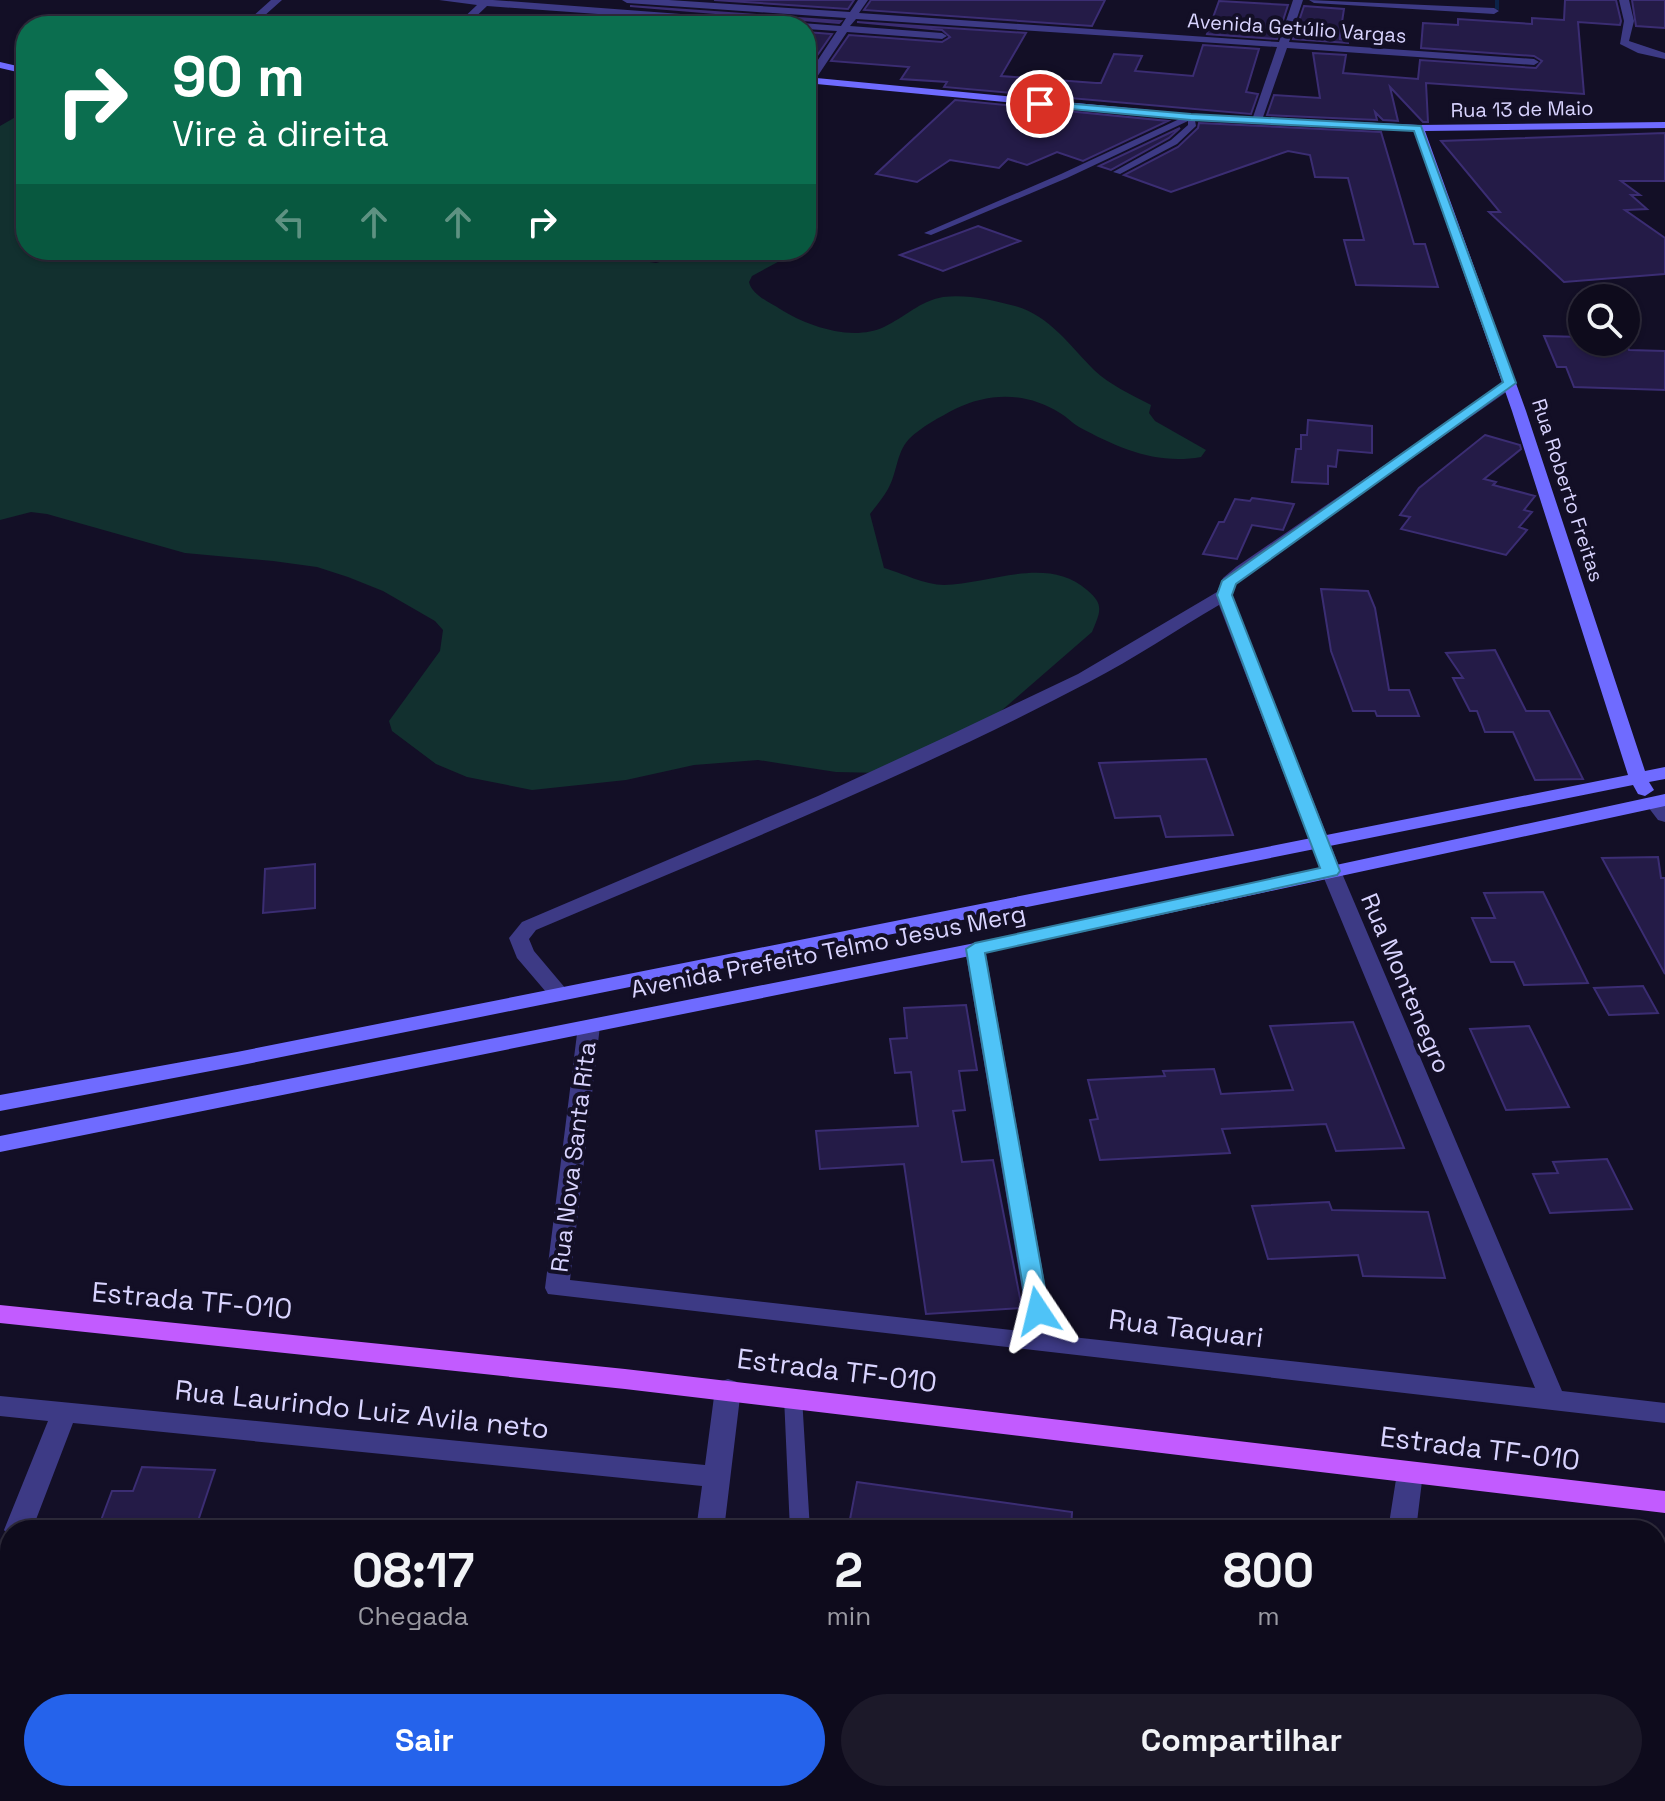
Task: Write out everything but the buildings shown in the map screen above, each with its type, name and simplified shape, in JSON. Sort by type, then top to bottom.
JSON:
[{"type":"main road","name":"Rua 13 de Maio","points":[[816,82],[1191,117],[1418,128],[1665,125]]},
{"type":"main road","name":"Rua Roberto Freitas","points":[[1418,128],[1510,383],[1638,778],[1661,806]]},
{"type":"main road","name":"Avenida Prefeito Telmo Jesus Merg","points":[[0,1103],[1665,773]]},
{"type":"main road","name":"Avenida Prefeito Telmo Jesus Merg","points":[[0,1144],[975,949],[1331,871],[1661,806]]},
{"type":"main road","name":"Estrada TF-010","points":[[0,1314],[304,1342],[728,1389],[1665,1502]]},
{"type":"street","points":[[259,16],[277,0]]},
{"type":"street","points":[[444,0],[659,16],[671,1]]},
{"type":"street","name":"Avenida Getúlio Vargas","points":[[627,0],[1534,62]]},
{"type":"street","points":[[816,68],[863,0]]},
{"type":"street","points":[[1257,120],[1298,0]]},
{"type":"street","points":[[1314,0],[1494,11]]},
{"type":"street","points":[[1624,0],[1629,21],[1624,42],[1642,51],[1665,56]]},
{"type":"street","points":[[471,16],[486,2]]},
{"type":"street","points":[[816,27],[942,36]]},
{"type":"street","points":[[559,994],[524,953],[519,938],[529,926],[825,800],[1084,678],[1227,588],[1510,383]]},
{"type":"street","name":"Rua Montenegro","points":[[1227,588],[1331,871],[1554,1402]]},
{"type":"street","points":[[975,949],[1043,1341]]},
{"type":"street","name":"Rua Nova Santa Rita","points":[[557,1288],[589,1026]]},
{"type":"street","name":"Rua Taquari","points":[[557,1288],[1665,1413]]},
{"type":"street","points":[[711,1520],[728,1389]]},
{"type":"street","name":"Rua Laurindo Luiz Avila neto","points":[[0,1406],[717,1477]]},
{"type":"street","points":[[22,1520],[65,1412]]},
{"type":"street","points":[[1403,1520],[1410,1473]]},
{"type":"lane","points":[[928,233],[1064,176],[1191,117],[1192,126],[1174,142],[1117,172]]},
{"type":"lane","points":[[793,1397],[799,1520]]},
{"type":"green space","points":[[16,117],[16,260],[637,260],[656,263],[667,260],[782,260],[752,276],[749,282],[751,287],[766,301],[791,315],[830,330],[871,331],[935,299],[952,296],[988,300],[1027,310],[1049,324],[1107,380],[1151,405],[1149,413],[1155,421],[1206,450],[1201,457],[1184,459],[1138,453],[1094,435],[1047,406],[1008,397],[968,403],[925,426],[909,439],[888,489],[870,514],[884,568],[921,581],[944,585],[1018,574],[1054,574],[1087,590],[1099,605],[1092,632],[963,744],[883,773],[836,772],[758,760],[694,765],[626,780],[532,790],[467,777],[436,764],[392,731],[389,721],[440,651],[443,630],[435,621],[383,591],[317,567],[185,553],[47,514],[31,512],[0,520],[0,126]]},
{"type":"waterway","points":[[1497,0],[1497,9]]},
{"type":"route","points":[[1038,1311],[975,949],[1331,871],[1224,595],[1229,581],[1510,383],[1418,128],[1191,117],[1040,104]]}]
